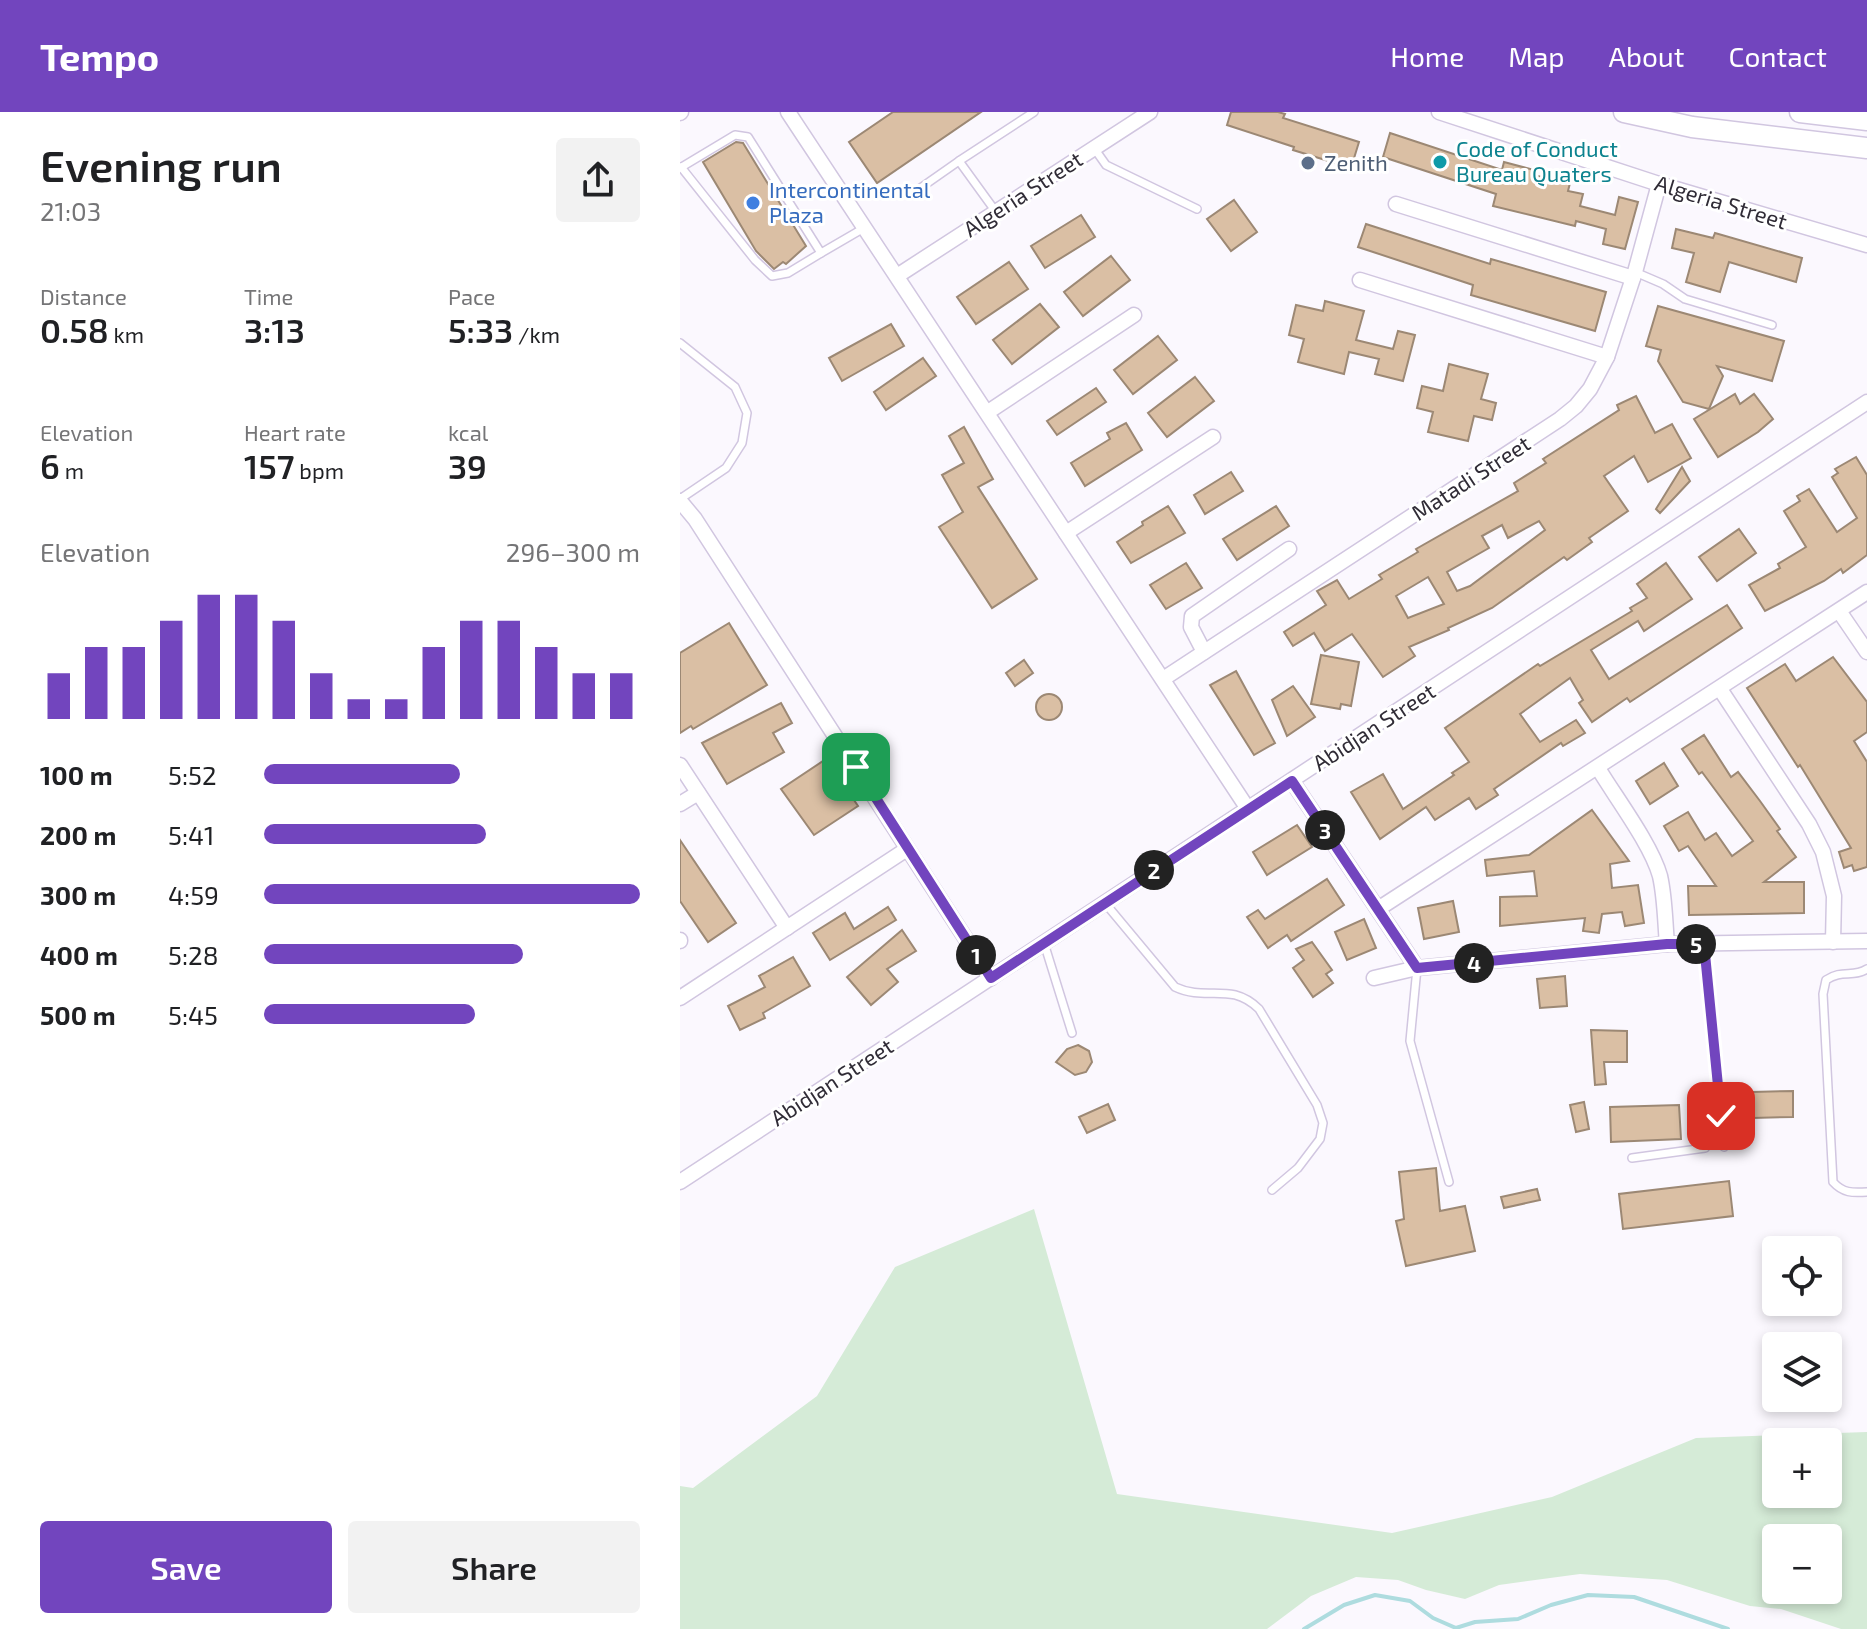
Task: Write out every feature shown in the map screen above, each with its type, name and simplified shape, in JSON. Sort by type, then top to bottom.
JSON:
[{"type":"main road","points":[[1624,112],[1867,148]]},
{"type":"main road","points":[[1800,112],[1867,120]]},
{"type":"street","points":[[788,112],[1248,809]]},
{"type":"street","name":"Algeria Street","points":[[897,276],[1150,112]]},
{"type":"street","name":"Algeria Street","points":[[1439,112],[1659,184],[1867,245]]},
{"type":"street","name":"Matadi Street","points":[[1163,679],[1576,406],[1590,389],[1607,357],[1659,184]]},
{"type":"street","points":[[1396,204],[1634,275]]},
{"type":"street","points":[[1360,280],[1607,357]]},
{"type":"street","points":[[988,412],[1134,315]]},
{"type":"street","name":"Abidjan Street","points":[[680,1182],[1867,402]]},
{"type":"street","points":[[1066,533],[1213,437]]},
{"type":"street","points":[[680,500],[788,660],[991,978]]},
{"type":"street","points":[[1204,652],[1191,627],[1192,616],[1289,549]]},
{"type":"street","points":[[1378,909],[1867,592]]},
{"type":"street","points":[[1839,611],[1867,652]]},
{"type":"street","points":[[1720,689],[1809,824],[1823,852],[1834,896],[1833,942]]},
{"type":"street","points":[[680,765],[787,928]]},
{"type":"street","points":[[1598,768],[1659,873],[1667,944]]},
{"type":"street","points":[[1292,781],[1417,968]]},
{"type":"street","points":[[680,804],[698,793]]},
{"type":"street","points":[[680,998],[907,849]]},
{"type":"street","points":[[1374,978],[1417,968],[1667,944],[1867,941]]},
{"type":"lane","points":[[919,189],[1034,112]]},
{"type":"lane","points":[[821,253],[748,137],[735,135],[680,168],[755,260],[772,276],[788,273],[864,228]]},
{"type":"lane","points":[[1094,148],[1106,165],[1197,209]]},
{"type":"lane","points":[[959,161],[996,212]]},
{"type":"lane","points":[[1634,275],[1663,284],[1685,299],[1772,325]]},
{"type":"lane","points":[[680,343],[735,387],[747,413],[742,443],[726,468],[680,500]]},
{"type":"lane","points":[[1105,903],[1175,987],[1187,993],[1231,993],[1247,997],[1259,1009],[1317,1105],[1323,1123],[1320,1139],[1298,1168],[1272,1190]]},
{"type":"lane","points":[[1044,943],[1072,1033]]},
{"type":"lane","points":[[1704,944],[1724,1147]]},
{"type":"lane","points":[[1417,968],[1410,1041],[1449,1182]]},
{"type":"lane","points":[[1867,969],[1860,974],[1836,973],[1826,980],[1823,994],[1833,1182],[1851,1193],[1867,1192]]},
{"type":"lane","points":[[1632,1158],[1705,1148],[1704,1119],[1721,1116]]},
{"type":"green space","points":[[1034,1209],[1117,1494],[1392,1533],[1552,1497],[1696,1438],[1762,1436],[1762,1508],[1842,1508],[1842,1433],[1867,1432],[1867,1629],[1841,1629],[1781,1609],[1750,1606],[1667,1580],[1580,1574],[1499,1585],[1465,1599],[1398,1580],[1356,1577],[1311,1596],[1267,1629],[680,1629],[680,1486],[693,1488],[817,1396],[895,1267]]},
{"type":"building","points":[[893,112],[981,112],[877,183],[849,142]]},
{"type":"building","points":[[1231,112],[1278,112],[1285,114],[1283,118],[1359,142],[1351,168],[1227,125]]},
{"type":"building","points":[[1390,133],[1502,170],[1504,162],[1534,170],[1533,175],[1570,183],[1568,191],[1583,194],[1580,206],[1615,215],[1619,197],[1638,202],[1625,249],[1603,244],[1606,229],[1576,221],[1575,226],[1493,206],[1496,194],[1383,157]]},
{"type":"building","name":"Intercontinental Plaza","points":[[736,142],[743,143],[806,246],[786,264],[783,262],[774,269],[756,251],[703,162]]},
{"type":"building","points":[[1234,200],[1257,232],[1231,251],[1207,219]]},
{"type":"building","points":[[1081,215],[1095,237],[1045,268],[1031,246]]},
{"type":"building","points":[[1366,224],[1490,264],[1491,259],[1606,292],[1595,331],[1471,295],[1473,285],[1358,247]]},
{"type":"building","points":[[1676,229],[1713,238],[1715,233],[1802,258],[1796,282],[1729,262],[1720,292],[1686,282],[1694,253],[1672,248]]},
{"type":"building","points":[[1111,256],[1130,280],[1083,316],[1064,292]]},
{"type":"building","points":[[1009,262],[1028,289],[976,324],[957,297]]},
{"type":"building","points":[[1325,301],[1364,311],[1356,340],[1393,349],[1398,331],[1415,335],[1403,381],[1375,374],[1379,359],[1349,352],[1344,374],[1298,362],[1304,339],[1289,335],[1296,305],[1323,311]]},
{"type":"building","points":[[1040,304],[1059,327],[1012,364],[993,340]]},
{"type":"building","points":[[1658,306],[1784,341],[1772,381],[1717,366],[1723,376],[1709,409],[1683,402],[1658,361],[1661,350],[1646,346]]},
{"type":"building","points":[[891,324],[904,346],[842,381],[829,358]]},
{"type":"building","points":[[1158,336],[1177,360],[1133,394],[1114,370]]},
{"type":"building","points":[[923,358],[936,376],[886,410],[874,392]]},
{"type":"building","points":[[1449,364],[1488,374],[1481,399],[1496,403],[1492,420],[1474,416],[1468,441],[1428,432],[1433,412],[1417,408],[1422,386],[1443,391]]},
{"type":"building","points":[[1195,377],[1214,401],[1167,437],[1148,413]]},
{"type":"building","points":[[1096,388],[1106,402],[1057,435],[1047,421]]},
{"type":"building","points":[[1735,394],[1740,404],[1754,394],[1773,419],[1718,457],[1694,419]]},
{"type":"building","points":[[1636,396],[1655,433],[1672,424],[1691,458],[1648,482],[1634,456],[1604,476],[1628,511],[1589,538],[1592,542],[1567,560],[1564,557],[1492,608],[1409,647],[1415,656],[1383,677],[1352,634],[1325,651],[1314,633],[1293,646],[1284,632],[1326,605],[1317,591],[1337,580],[1349,599],[1382,579],[1379,575],[1418,552],[1416,549],[1518,491],[1514,483],[1546,463],[1543,459],[1619,410],[1617,405]],"holes":[[[1539,521],[1545,530],[1470,586],[1457,591],[1447,572],[1489,548],[1482,536],[1502,525],[1508,538]],[[1428,577],[1444,604],[1408,618],[1396,596]]]},
{"type":"building","points":[[1126,423],[1142,450],[1085,486],[1071,463],[1110,439],[1107,433]]},
{"type":"building","points":[[964,427],[993,479],[978,487],[1037,579],[992,608],[939,527],[963,512],[942,475],[964,463],[949,436]]},
{"type":"building","points":[[1856,457],[1867,475],[1867,555],[1843,573],[1841,569],[1765,611],[1749,585],[1780,568],[1778,564],[1806,547],[1784,511],[1800,501],[1797,496],[1809,489],[1837,532],[1857,518],[1832,477],[1838,473],[1835,469]]},
{"type":"building","points":[[1682,467],[1690,481],[1660,513],[1656,509]]},
{"type":"building","points":[[1231,472],[1243,491],[1205,514],[1194,495]]},
{"type":"building","points":[[1168,506],[1185,533],[1131,563],[1117,542]]},
{"type":"building","points":[[1276,506],[1289,526],[1237,560],[1223,539]]},
{"type":"building","points":[[1739,529],[1756,553],[1717,581],[1699,557]]},
{"type":"building","points":[[1186,563],[1202,588],[1166,609],[1150,585]]},
{"type":"building","points":[[1666,563],[1692,599],[1644,631],[1638,621],[1591,650],[1609,679],[1727,605],[1742,628],[1630,702],[1627,698],[1592,722],[1579,703],[1583,700],[1570,678],[1520,714],[1540,742],[1576,720],[1585,733],[1563,746],[1561,743],[1494,789],[1498,795],[1476,809],[1469,798],[1435,820],[1426,807],[1380,839],[1351,792],[1383,774],[1403,809],[1454,775],[1452,773],[1469,762],[1445,728],[1538,664],[1540,666],[1632,611],[1630,608],[1647,598],[1637,584]]},
{"type":"building","points":[[729,623],[767,685],[693,729],[691,726],[680,733],[680,653]]},
{"type":"building","points":[[1321,655],[1359,662],[1351,706],[1341,704],[1340,709],[1311,704]]},
{"type":"building","points":[[1833,657],[1867,702],[1867,732],[1854,741],[1867,762],[1867,867],[1854,871],[1852,865],[1844,868],[1839,852],[1851,848],[1800,765],[1798,767],[1747,688],[1785,664],[1796,681]]},
{"type":"building","points":[[1024,660],[1033,673],[1015,686],[1006,673]]},
{"type":"building","points":[[1236,671],[1275,743],[1254,755],[1210,685]]},
{"type":"building","points":[[1293,686],[1315,717],[1287,736],[1272,700]]},
{"type":"building","points":[[1049,694],[1058,698],[1062,707],[1058,716],[1049,720],[1040,716],[1036,707],[1040,698]]},
{"type":"building","points":[[781,703],[792,723],[773,733],[784,752],[727,784],[702,743]]},
{"type":"building","points":[[1704,735],[1731,777],[1738,772],[1760,801],[1796,857],[1764,882],[1804,882],[1804,913],[1689,915],[1688,886],[1716,886],[1688,846],[1679,851],[1664,826],[1688,812],[1705,840],[1716,833],[1732,856],[1753,841],[1682,749]]},
{"type":"building","points":[[826,759],[858,806],[814,835],[781,789]]},
{"type":"building","points":[[1664,763],[1678,786],[1650,804],[1636,781]]},
{"type":"building","points":[[1592,810],[1629,861],[1610,864],[1612,888],[1638,885],[1644,923],[1625,926],[1622,912],[1602,914],[1599,933],[1583,931],[1585,918],[1500,926],[1500,897],[1537,896],[1534,871],[1487,876],[1485,860],[1529,855]]},
{"type":"building","points":[[1297,825],[1312,847],[1267,875],[1253,852]]},
{"type":"building","points":[[680,840],[736,923],[708,942],[680,901]]},
{"type":"building","points":[[1327,879],[1344,905],[1291,941],[1287,935],[1268,948],[1247,917],[1258,910],[1265,919]]},
{"type":"building","points":[[1453,901],[1459,932],[1424,939],[1418,908]]},
{"type":"building","points":[[888,907],[896,920],[830,960],[813,933],[845,913],[854,929]]},
{"type":"building","points":[[1364,919],[1376,948],[1347,960],[1335,932]]},
{"type":"building","points":[[902,930],[916,951],[887,969],[898,982],[871,1005],[847,977]]},
{"type":"building","points":[[1312,942],[1332,970],[1326,974],[1333,983],[1313,997],[1293,968],[1304,960],[1296,949]]},
{"type":"building","points":[[793,957],[810,986],[763,1013],[765,1018],[740,1030],[728,1006],[765,987],[759,976]]},
{"type":"building","points":[[1565,976],[1567,1006],[1540,1008],[1537,979]]},
{"type":"building","points":[[1591,1030],[1627,1031],[1627,1062],[1604,1062],[1606,1084],[1595,1085]]},
{"type":"building","points":[[1078,1045],[1089,1051],[1092,1062],[1086,1072],[1075,1075],[1056,1062],[1067,1049]]},
{"type":"building","points":[[1793,1091],[1793,1117],[1752,1118],[1752,1092]]},
{"type":"building","points":[[1584,1102],[1589,1129],[1576,1132],[1570,1105]]},
{"type":"building","points":[[1108,1104],[1115,1120],[1087,1133],[1079,1117]]},
{"type":"building","points":[[1679,1105],[1681,1139],[1611,1142],[1610,1107]]},
{"type":"building","points":[[1436,1168],[1440,1211],[1465,1206],[1475,1251],[1406,1266],[1396,1221],[1404,1219],[1399,1172]]},
{"type":"building","points":[[1729,1181],[1733,1216],[1623,1229],[1619,1194]]},
{"type":"building","points":[[1537,1189],[1540,1200],[1504,1208],[1501,1197]]},
{"type":"waterway","points":[[1304,1629],[1344,1605],[1375,1595],[1410,1601],[1433,1618],[1456,1628],[1475,1622],[1518,1619],[1551,1605],[1588,1595],[1634,1597],[1728,1629]]},
{"type":"place","name":"Code of Conduct Bureau Quaters","points":[[1440,162]]},
{"type":"place","name":"Zenith","points":[[1308,163]]},
{"type":"place","name":"Intercontinental Plaza","points":[[753,203]]},
{"type":"route","points":[[856,767],[991,978],[1292,781],[1417,968],[1667,944],[1704,944],[1721,1116]]}]
